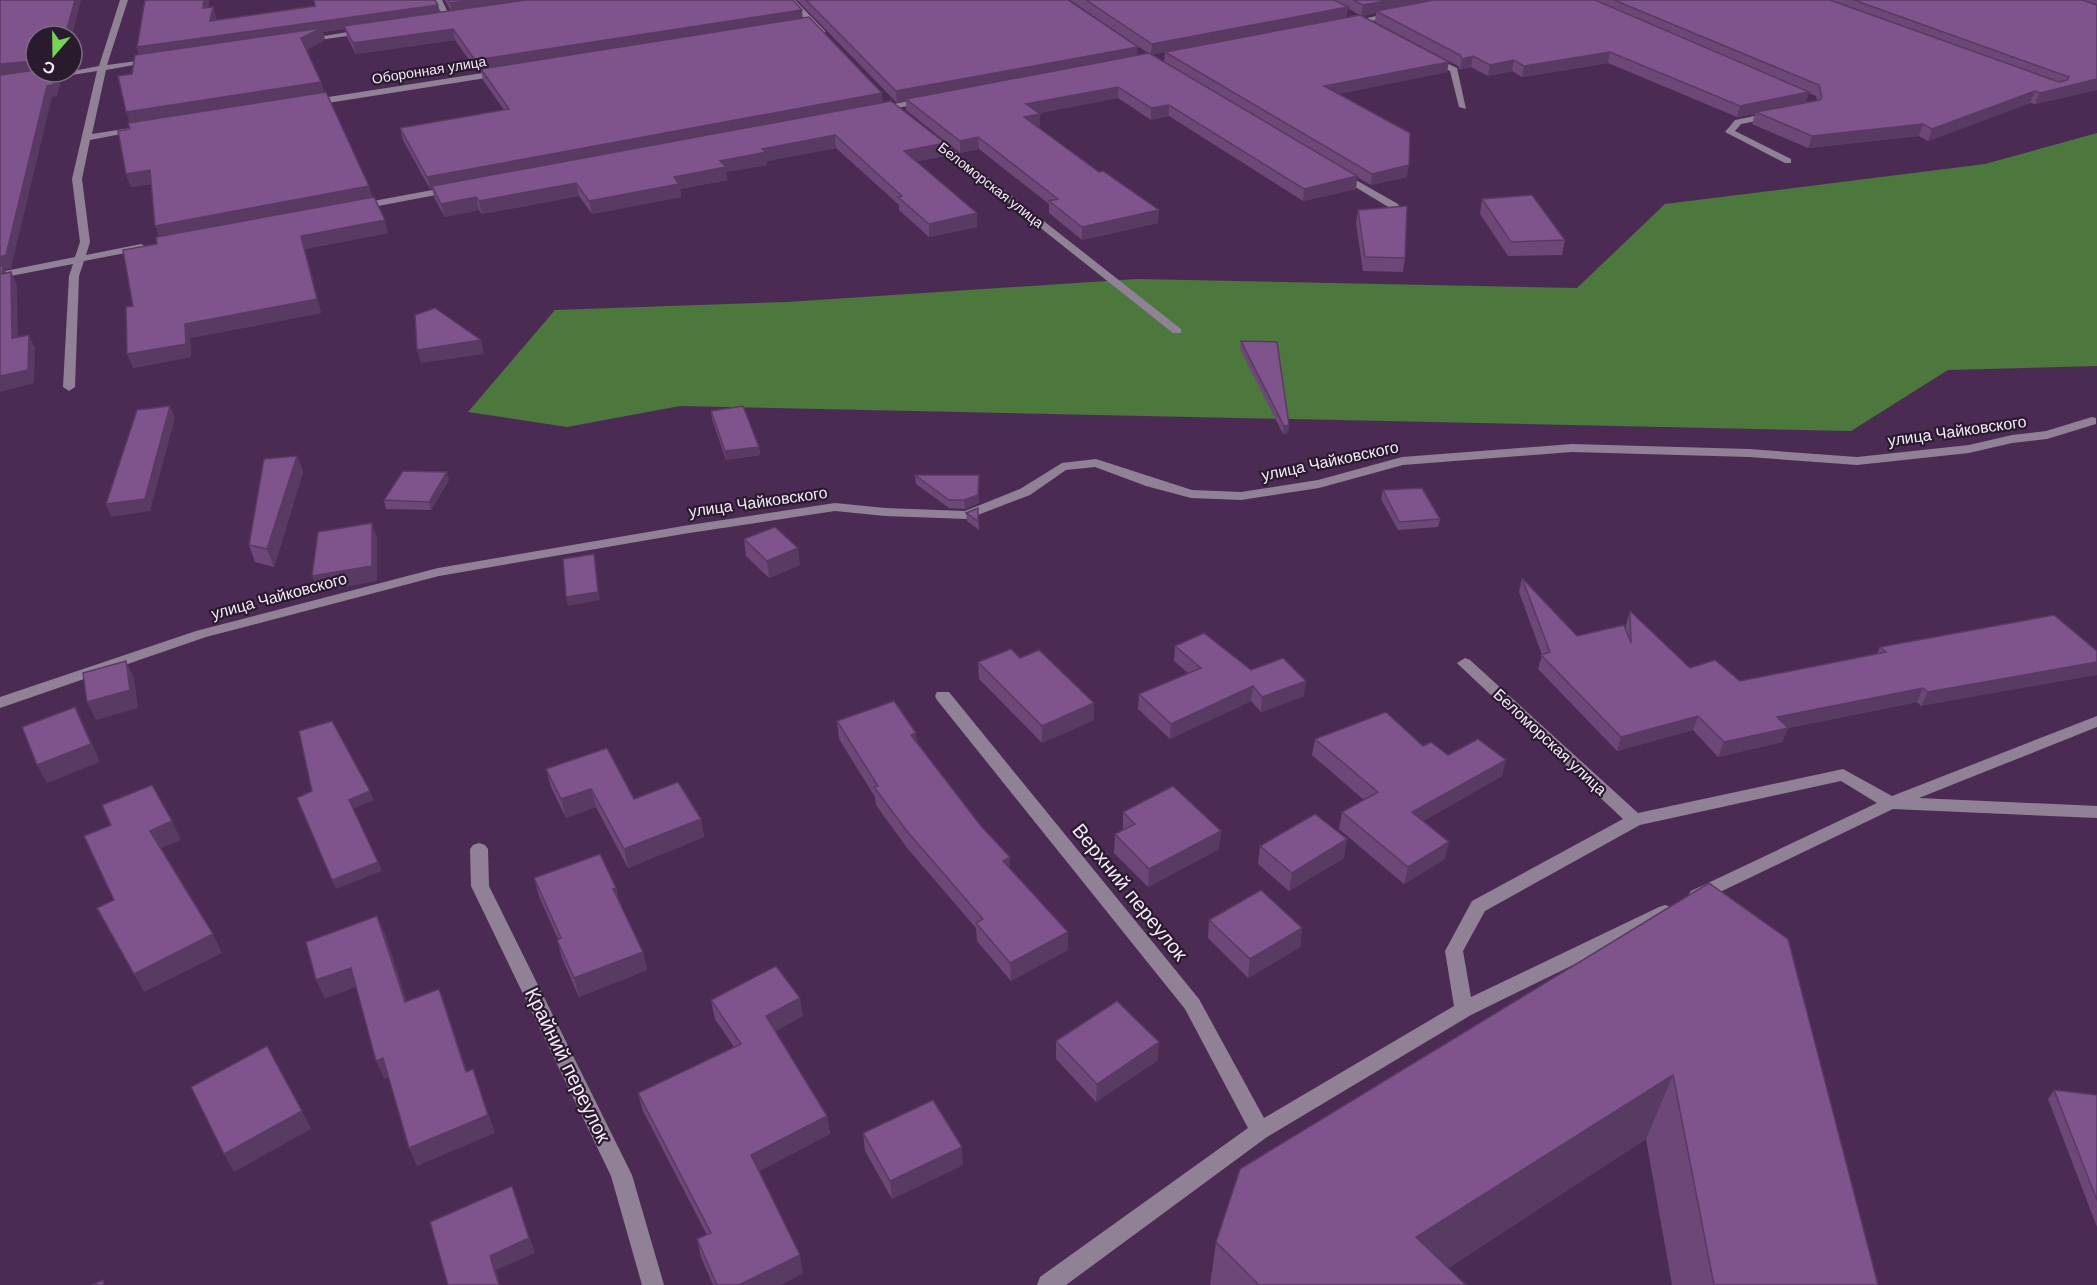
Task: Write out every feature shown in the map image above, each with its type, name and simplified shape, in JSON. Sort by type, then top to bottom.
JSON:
[{"type":"street","points":[[69,387],[75,276],[85,242],[77,179],[102,68],[123,0]]},
{"type":"street","points":[[438,0],[449,20]]},
{"type":"street","points":[[791,0],[829,40]]},
{"type":"street","points":[[1336,25],[1403,13]]},
{"type":"street","points":[[1350,16],[1370,26]]},
{"type":"street","points":[[438,21],[461,18]]},
{"type":"street","points":[[801,25],[813,23]]},
{"type":"street","points":[[299,40],[380,29]]},
{"type":"street","points":[[1422,54],[1454,70],[1463,107]]},
{"type":"street","points":[[84,70],[160,60]]},
{"type":"street","name":"Оборонная улица","points":[[297,105],[508,72]]},
{"type":"street","points":[[884,98],[902,114]]},
{"type":"street","points":[[869,111],[939,98]]},
{"type":"street","points":[[1780,114],[1738,122],[1730,132],[1788,161]]},
{"type":"street","name":"Беломорская улица","points":[[920,128],[1177,331]]},
{"type":"street","points":[[86,138],[145,129]]},
{"type":"street","points":[[1333,169],[1394,206]]},
{"type":"street","points":[[351,208],[469,186]]},
{"type":"street","points":[[0,275],[151,245]]},
{"type":"street","name":"улица Чайковского","points":[[0,703],[201,634],[438,572],[683,530],[835,507],[885,512],[968,515],[1024,492],[1062,467],[1096,463],[1151,483],[1191,494],[1241,496],[1319,484],[1402,461],[1572,448],[1749,453],[1857,461],[1969,449],[2012,439],[2046,435],[2092,421]]},
{"type":"street","name":"Беломорская улица","points":[[1465,663],[1635,820]]},
{"type":"street","name":"Верхний переулок","points":[[943,696],[1192,1004],[1260,1131]]},
{"type":"street","points":[[1048,1285],[1260,1131],[1464,1009],[1891,803],[2097,721]]},
{"type":"street","points":[[1464,1009],[1454,951],[1478,906],[1635,820],[1844,775],[1891,803],[2097,812]]},
{"type":"street","name":"Крайний переулок","points":[[479,849],[480,886],[621,1175],[653,1285]]},
{"type":"green space","points":[[2097,133],[2097,366],[1948,370],[1851,431],[680,406],[567,427],[468,412],[555,310],[787,302],[1137,279],[1577,288],[1665,204],[1985,164]]},
{"type":"building","points":[[0,0],[75,0],[68,24],[24,24],[24,62],[0,64]]},
{"type":"building","points":[[145,0],[204,0],[203,8],[213,7],[210,21],[315,6],[314,0],[435,0],[438,5],[137,47]]},
{"type":"building","points":[[448,0],[472,0],[450,3]]},
{"type":"building","points":[[526,0],[793,0],[802,10],[475,60],[453,29],[353,43],[344,26]]},
{"type":"building","points":[[806,0],[1068,0],[1138,47],[896,91]]},
{"type":"building","points":[[1086,0],[1334,0],[1348,7],[1152,44]]},
{"type":"building","points":[[1353,0],[1391,0],[1363,5]]},
{"type":"building","points":[[1434,0],[1595,0],[1809,92],[1740,106],[1610,52],[1524,66],[1514,60],[1490,65],[1473,56],[1462,59],[1460,55],[1376,11]]},
{"type":"building","points":[[1614,0],[1830,0],[2059,82],[2069,77],[1854,0],[2082,0],[2097,5],[2097,79],[2040,93],[2035,91],[1932,129],[1923,124],[1812,136],[1756,112],[1820,100],[1822,97],[1819,85]]},
{"type":"building","points":[[1360,15],[1449,62],[1324,86],[1410,133],[1409,165],[1372,174],[1165,52]]},
{"type":"building","points":[[809,17],[882,93],[427,177],[400,128],[509,109],[481,69]]},
{"type":"building","points":[[322,28],[301,38],[321,82],[126,112],[118,76],[132,74],[135,55]]},
{"type":"building","points":[[1149,53],[1357,176],[1304,189],[1169,105],[1151,108],[1118,87],[1026,104],[1040,114],[1024,117],[1099,172],[1103,171],[1159,210],[1082,227],[1049,201],[1058,199],[978,137],[960,141],[906,99]]},
{"type":"building","points":[[24,72],[24,84],[53,84],[47,86],[6,255],[0,257],[0,75]]},
{"type":"building","points":[[326,92],[369,186],[155,226],[150,170],[126,174],[118,131],[130,129],[128,123]]},
{"type":"building","points":[[891,101],[945,143],[904,151],[977,213],[929,224],[835,135],[762,149],[766,152],[720,161],[726,167],[674,177],[679,184],[589,201],[576,183],[479,201],[476,197],[441,204],[432,186]]},
{"type":"building","points":[[1532,195],[1565,240],[1511,242],[1482,199]]},
{"type":"building","points":[[374,197],[385,220],[301,236],[317,299],[185,324],[186,344],[127,354],[126,307],[133,306],[123,250],[157,244],[156,237]]},
{"type":"building","points":[[1407,206],[1405,258],[1365,257],[1358,210]]},
{"type":"building","points":[[0,266],[3,266],[2,274],[11,272],[12,338],[29,335],[28,370],[0,376]]},
{"type":"building","points":[[435,308],[481,340],[417,350],[415,315]]},
{"type":"building","points":[[1241,341],[1277,342],[1289,425],[1284,426]]},
{"type":"building","points":[[170,406],[145,499],[106,504],[137,410]]},
{"type":"building","points":[[743,406],[759,447],[725,451],[711,411]]},
{"type":"building","points":[[297,456],[267,549],[249,545],[264,459]]},
{"type":"building","points":[[403,471],[447,472],[429,502],[384,500]]},
{"type":"building","points":[[915,475],[979,475],[978,495],[964,500],[949,500]]},
{"type":"building","points":[[1422,488],[1440,519],[1399,522],[1383,490]]},
{"type":"building","points":[[978,508],[978,521],[966,513]]},
{"type":"building","points":[[372,523],[372,566],[312,576],[318,532]]},
{"type":"building","points":[[775,527],[798,548],[767,561],[744,539]]},
{"type":"building","points":[[594,554],[598,592],[566,597],[563,559]]},
{"type":"building","points":[[1522,578],[1577,636],[1624,625],[1631,643],[1630,611],[1690,668],[1715,660],[1740,681],[1886,652],[1880,647],[2054,615],[2097,651],[2097,662],[1928,692],[1923,688],[1777,717],[1788,728],[1724,742],[1698,716],[1621,737],[1541,655],[1550,652]]},
{"type":"building","points":[[1204,633],[1251,670],[1283,658],[1306,681],[1262,697],[1253,686],[1171,724],[1139,694],[1201,668],[1175,646]]},
{"type":"building","points":[[1011,649],[1020,658],[1039,650],[1094,703],[1042,726],[978,662]]},
{"type":"building","points":[[126,661],[130,690],[87,702],[83,673]]},
{"type":"building","points":[[894,701],[916,733],[911,735],[981,826],[1010,857],[1003,861],[1068,932],[1010,963],[976,923],[983,919],[906,830],[874,787],[878,786],[837,721]]},
{"type":"building","points":[[75,707],[91,744],[37,765],[22,727]]},
{"type":"building","points":[[1386,712],[1423,746],[1431,742],[1448,755],[1478,739],[1506,760],[1412,812],[1449,842],[1408,867],[1342,812],[1378,792],[1315,739]]},
{"type":"building","points":[[332,721],[370,791],[349,800],[378,862],[332,880],[297,798],[312,791],[299,731]]},
{"type":"building","points":[[607,748],[634,799],[678,782],[701,819],[624,849],[591,789],[561,799],[546,769]]},
{"type":"building","points":[[152,785],[172,821],[150,831],[213,934],[134,974],[97,908],[114,900],[84,836],[111,825],[102,805]]},
{"type":"building","points":[[1173,786],[1221,831],[1149,869],[1115,834],[1135,824],[1123,812]]},
{"type":"building","points":[[1315,814],[1347,839],[1292,873],[1260,846]]},
{"type":"building","points":[[600,854],[616,888],[613,889],[643,952],[574,978],[557,940],[561,938],[534,878]]},
{"type":"building","points":[[1709,883],[1788,939],[1878,1285],[1714,1285],[1673,1075],[1416,1237],[1466,1285],[1259,1285],[1216,1242],[1240,1169]]},
{"type":"building","points":[[1261,890],[1302,928],[1250,959],[1209,920]]},
{"type":"building","points":[[377,916],[405,1002],[439,989],[466,1072],[473,1069],[488,1115],[409,1148],[383,1058],[376,1061],[351,968],[316,980],[306,942]]},
{"type":"building","points":[[776,966],[800,998],[766,1016],[827,1116],[751,1155],[800,1255],[739,1285],[717,1285],[697,1239],[711,1233],[638,1093],[741,1044],[711,1000]]},
{"type":"building","points":[[1117,1001],[1159,1042],[1097,1084],[1056,1041]]},
{"type":"building","points":[[267,1046],[302,1111],[224,1154],[191,1087]]},
{"type":"building","points":[[2054,1090],[2097,1095],[2097,1200]]},
{"type":"building","points":[[933,1100],[962,1147],[890,1181],[863,1133]]},
{"type":"building","points":[[512,1186],[529,1238],[490,1256],[499,1285],[448,1285],[430,1222]]},
{"type":"building","points":[[103,1280],[104,1285],[92,1285]]}]
